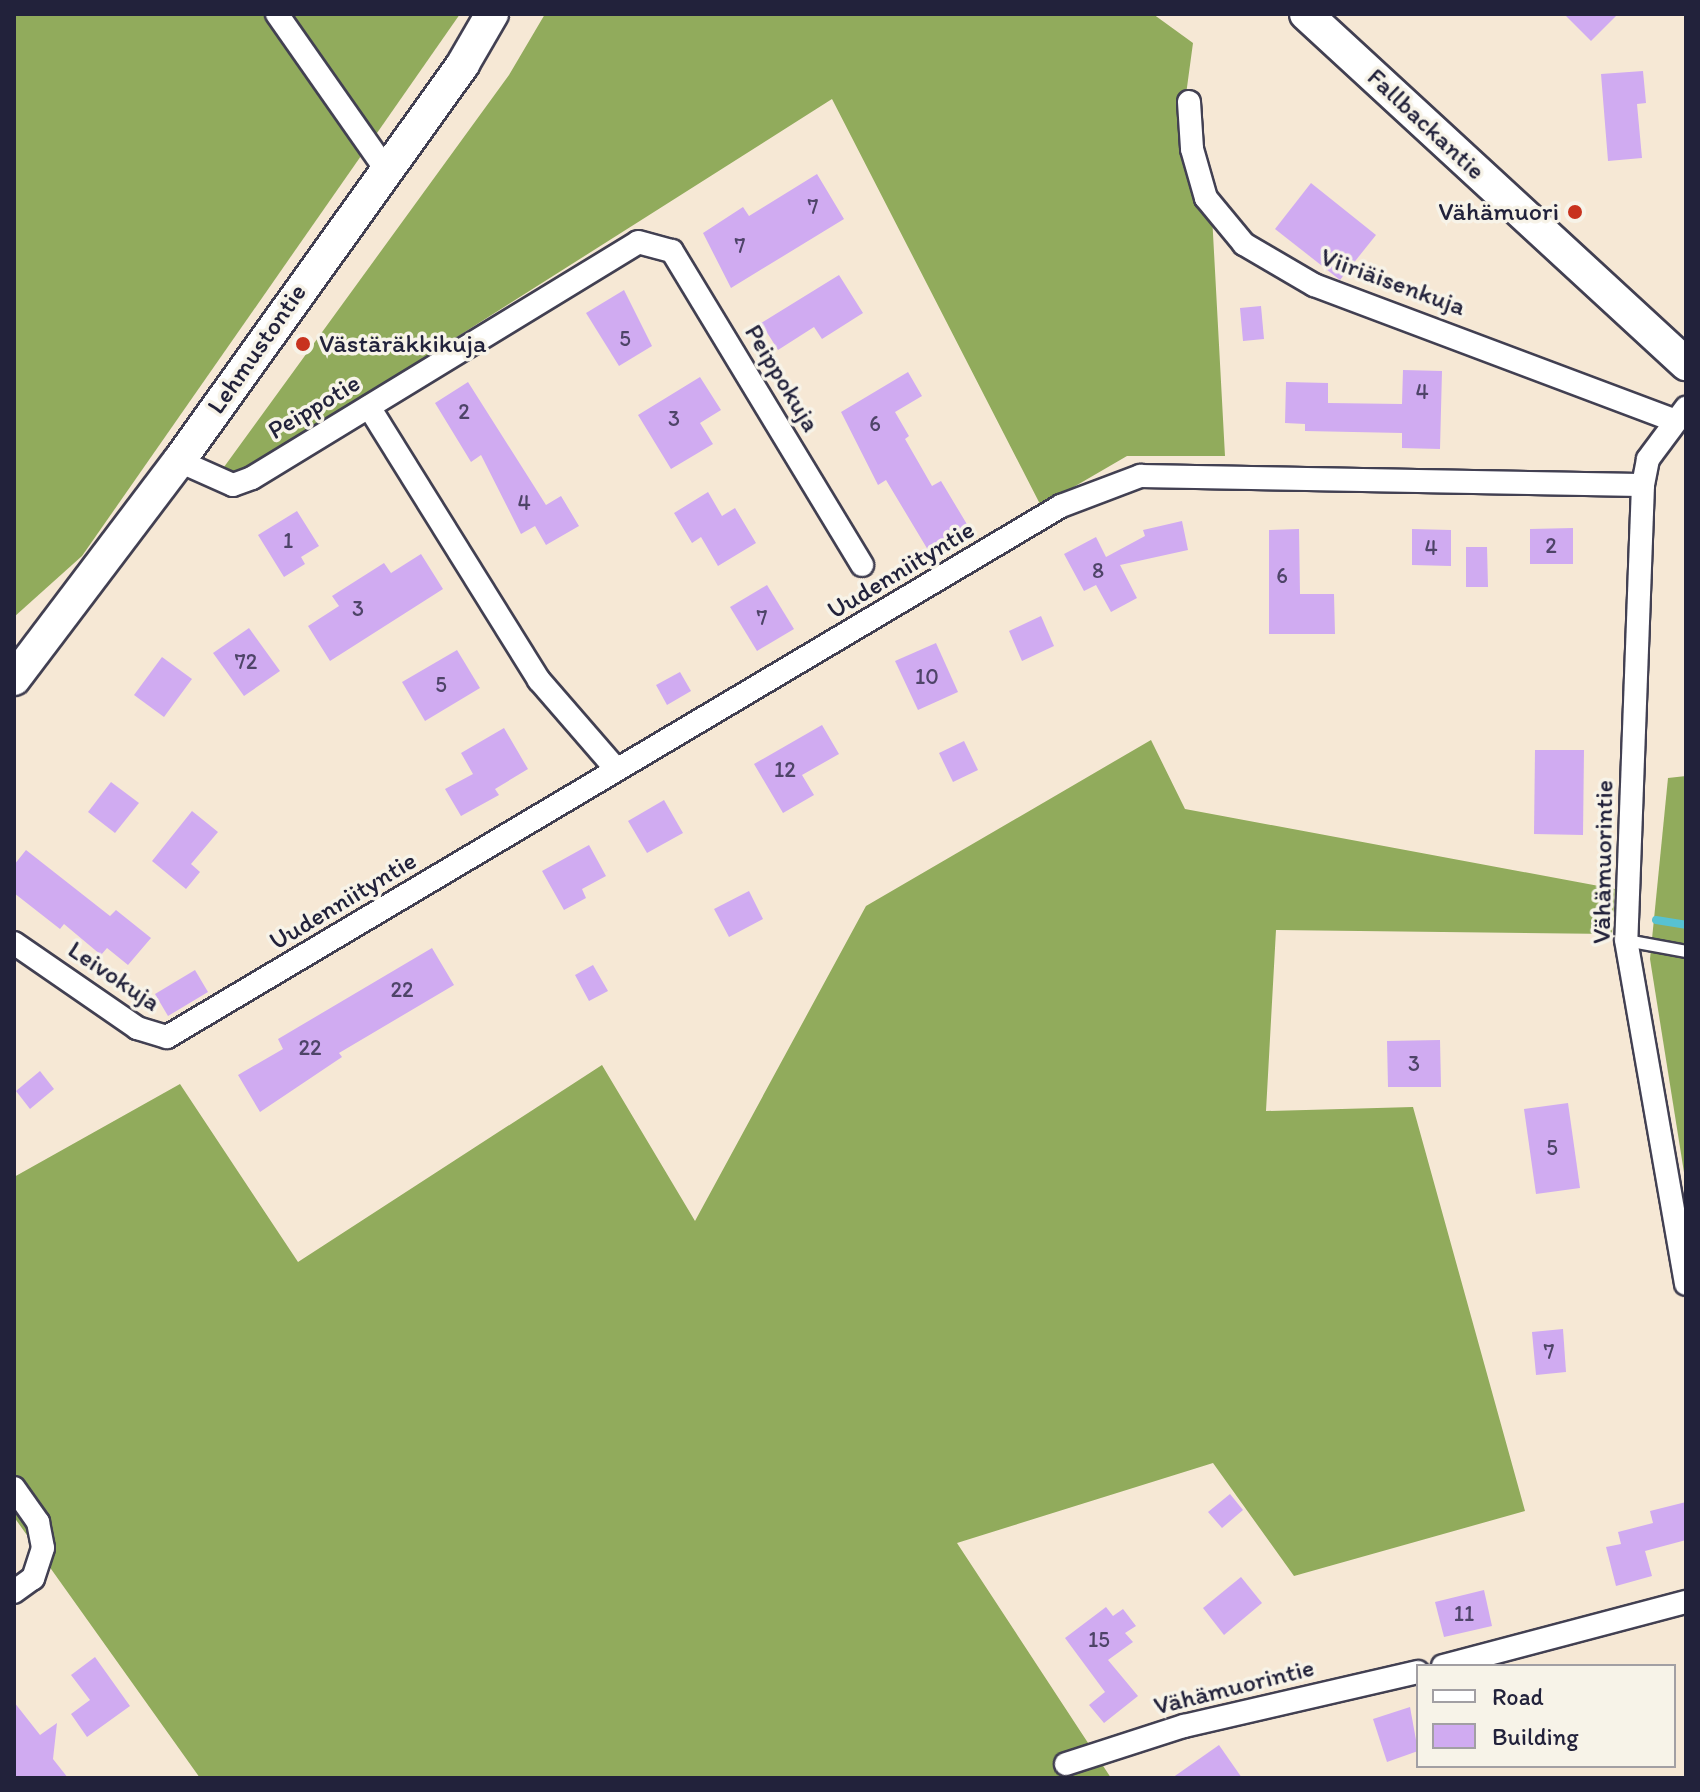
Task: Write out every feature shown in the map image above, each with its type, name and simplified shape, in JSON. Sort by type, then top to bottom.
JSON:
[{"type":"main road","name":"Lehmustontie","points":[[14,679],[179,461],[384,167],[463,64],[492,14]]},
{"type":"main road","name":"Fallbackantie","points":[[1306,14],[1686,364]]},
{"type":"street","points":[[277,14],[384,167]]},
{"type":"street","name":"Viiriäisenkuja","points":[[1189,102],[1192,149],[1206,198],[1244,244],[1314,285],[1682,419]]},
{"type":"street","name":"Peippotie","points":[[179,461],[233,485],[369,407],[638,242]]},
{"type":"street","name":"Peippokuja","points":[[638,242],[672,251],[862,565]]},
{"type":"street","points":[[369,407],[539,680],[616,769]]},
{"type":"street","points":[[1643,485],[1648,459],[1682,419]]},
{"type":"street","name":"Uudenniityntie","points":[[187,1028],[1061,506],[1140,476],[1643,485]]},
{"type":"street","name":"Vähämuorintie","points":[[1643,485],[1626,940],[1686,1284]]},
{"type":"street","name":"Leivokuja","points":[[14,943],[152,1036],[167,1037],[187,1028]]},
{"type":"street","points":[[14,1488],[38,1522],[43,1548],[33,1578],[14,1592]]},
{"type":"street","points":[[1451,1664],[1686,1602]]},
{"type":"street","name":"Vähämuorintie","points":[[1066,1764],[1184,1726],[1416,1672]]},
{"type":"lane","points":[[1626,940],[1686,951]]},
{"type":"green space","points":[[14,14],[460,14],[82,556],[14,617]]},
{"type":"green space","points":[[545,14],[1153,14],[1193,43],[1185,102],[1212,215],[1225,456],[1127,456],[1041,506],[832,99],[241,474],[224,467],[509,75]]},
{"type":"green space","points":[[1151,740],[1185,809],[1615,889],[1612,934],[1276,930],[1266,1111],[1413,1107],[1525,1511],[1294,1576],[1213,1463],[957,1543],[1111,1778],[200,1778],[14,1517],[14,1177],[180,1084],[298,1262],[602,1065],[695,1221],[866,906]]},
{"type":"green space","points":[[1686,776],[1686,1185],[1650,959],[1668,778]]},
{"type":"building","points":[[1564,14],[1618,14],[1591,41]]},
{"type":"building","points":[[1643,71],[1646,103],[1637,104],[1642,158],[1608,161],[1601,74]]},
{"type":"building","points":[[817,174],[844,219],[731,288],[703,233],[743,207],[749,216]]},
{"type":"building","points":[[1311,183],[1376,235],[1340,280],[1275,229]]},
{"type":"building","points":[[839,275],[863,313],[822,339],[814,327],[778,350],[761,323]]},
{"type":"building","points":[[624,290],[652,346],[619,366],[586,313]]},
{"type":"building","points":[[1261,306],[1264,339],[1243,341],[1240,308]]},
{"type":"building","points":[[1403,370],[1442,371],[1440,449],[1402,448],[1402,433],[1305,431],[1305,424],[1285,423],[1286,382],[1328,383],[1328,403],[1402,404]]},
{"type":"building","points":[[908,372],[922,396],[895,412],[909,436],[905,439],[932,486],[941,481],[968,526],[928,550],[886,480],[878,485],[841,412]]},
{"type":"building","points":[[700,377],[721,410],[700,423],[713,444],[671,469],[638,415]]},
{"type":"building","points":[[468,382],[546,505],[561,496],[579,526],[546,545],[535,526],[521,534],[481,455],[471,462],[435,403]]},
{"type":"building","points":[[708,492],[722,516],[735,508],[756,543],[718,566],[701,537],[692,543],[674,513]]},
{"type":"building","points":[[297,511],[319,546],[301,557],[305,564],[284,577],[258,535]]},
{"type":"building","points":[[1182,521],[1188,550],[1120,565],[1137,598],[1111,612],[1096,585],[1084,591],[1064,554],[1096,537],[1106,557],[1145,536],[1143,530]]},
{"type":"building","points":[[1573,528],[1573,564],[1530,564],[1530,529]]},
{"type":"building","points":[[1299,529],[1300,594],[1334,594],[1335,634],[1269,634],[1269,530]]},
{"type":"building","points":[[1412,529],[1451,530],[1451,566],[1412,565]]},
{"type":"building","points":[[1466,547],[1487,547],[1488,587],[1466,587]]},
{"type":"building","points":[[421,554],[443,589],[330,661],[308,626],[339,606],[332,596],[384,563],[391,573]]},
{"type":"building","points":[[767,585],[794,629],[757,651],[730,607]]},
{"type":"building","points":[[1041,616],[1054,646],[1022,661],[1009,631]]},
{"type":"building","points":[[249,628],[280,671],[244,696],[213,653]]},
{"type":"building","points":[[936,643],[958,692],[918,710],[895,661]]},
{"type":"building","points":[[457,650],[480,688],[425,721],[402,682]]},
{"type":"building","points":[[162,657],[192,679],[164,717],[134,695]]},
{"type":"building","points":[[680,672],[691,691],[667,705],[656,685]]},
{"type":"building","points":[[822,725],[839,754],[802,775],[814,795],[783,813],[754,764]]},
{"type":"building","points":[[504,728],[528,769],[495,789],[499,795],[461,816],[445,789],[473,774],[461,753]]},
{"type":"building","points":[[964,741],[978,770],[953,782],[939,753]]},
{"type":"building","points":[[1535,750],[1584,750],[1583,835],[1534,834]]},
{"type":"building","points":[[111,782],[139,803],[115,833],[88,812]]},
{"type":"building","points":[[664,800],[683,833],[647,853],[628,821]]},
{"type":"building","points":[[192,811],[218,832],[191,864],[200,872],[186,889],[152,861]]},
{"type":"building","points":[[589,845],[606,876],[582,889],[586,898],[564,910],[542,871]]},
{"type":"building","points":[[26,850],[110,916],[116,910],[151,938],[128,965],[107,948],[101,955],[64,924],[60,929],[14,893],[14,865]]},
{"type":"building","points":[[749,891],[763,919],[729,937],[714,909]]},
{"type":"building","points":[[432,948],[454,985],[339,1053],[342,1057],[260,1112],[238,1075],[283,1049],[278,1039]]},
{"type":"building","points":[[593,965],[608,991],[589,1001],[575,975]]},
{"type":"building","points":[[195,970],[208,992],[168,1016],[155,994]]},
{"type":"building","points":[[1440,1040],[1441,1087],[1388,1087],[1387,1041]]},
{"type":"building","points":[[40,1071],[54,1089],[30,1109],[16,1091]]},
{"type":"building","points":[[1568,1103],[1580,1188],[1536,1194],[1524,1109]]},
{"type":"building","points":[[1563,1329],[1566,1372],[1536,1375],[1532,1332]]},
{"type":"building","points":[[1230,1494],[1243,1510],[1222,1528],[1208,1512]]},
{"type":"building","points":[[1686,1502],[1686,1540],[1645,1551],[1652,1576],[1616,1586],[1606,1547],[1621,1544],[1618,1532],[1653,1523],[1650,1511]]},
{"type":"building","points":[[1241,1577],[1262,1603],[1224,1635],[1203,1608]]},
{"type":"building","points":[[1484,1590],[1492,1626],[1444,1637],[1435,1602]]},
{"type":"building","points":[[1106,1607],[1113,1616],[1123,1609],[1136,1626],[1125,1633],[1133,1642],[1108,1660],[1138,1696],[1104,1723],[1089,1705],[1105,1692],[1065,1638]]},
{"type":"building","points":[[95,1657],[130,1706],[87,1737],[71,1714],[90,1700],[71,1675]]},
{"type":"building","points":[[14,1702],[40,1735],[57,1723],[53,1759],[68,1778],[14,1778]]},
{"type":"building","points":[[1410,1707],[1416,1752],[1387,1762],[1373,1719]]},
{"type":"building","points":[[1219,1745],[1242,1778],[1172,1778]]},
{"type":"waterway","points":[[1656,920],[1686,925]]},
{"type":"place","name":"Vähämuori","points":[[1575,212]]},
{"type":"place","name":"Västäräkkikuja","points":[[303,344]]}]
